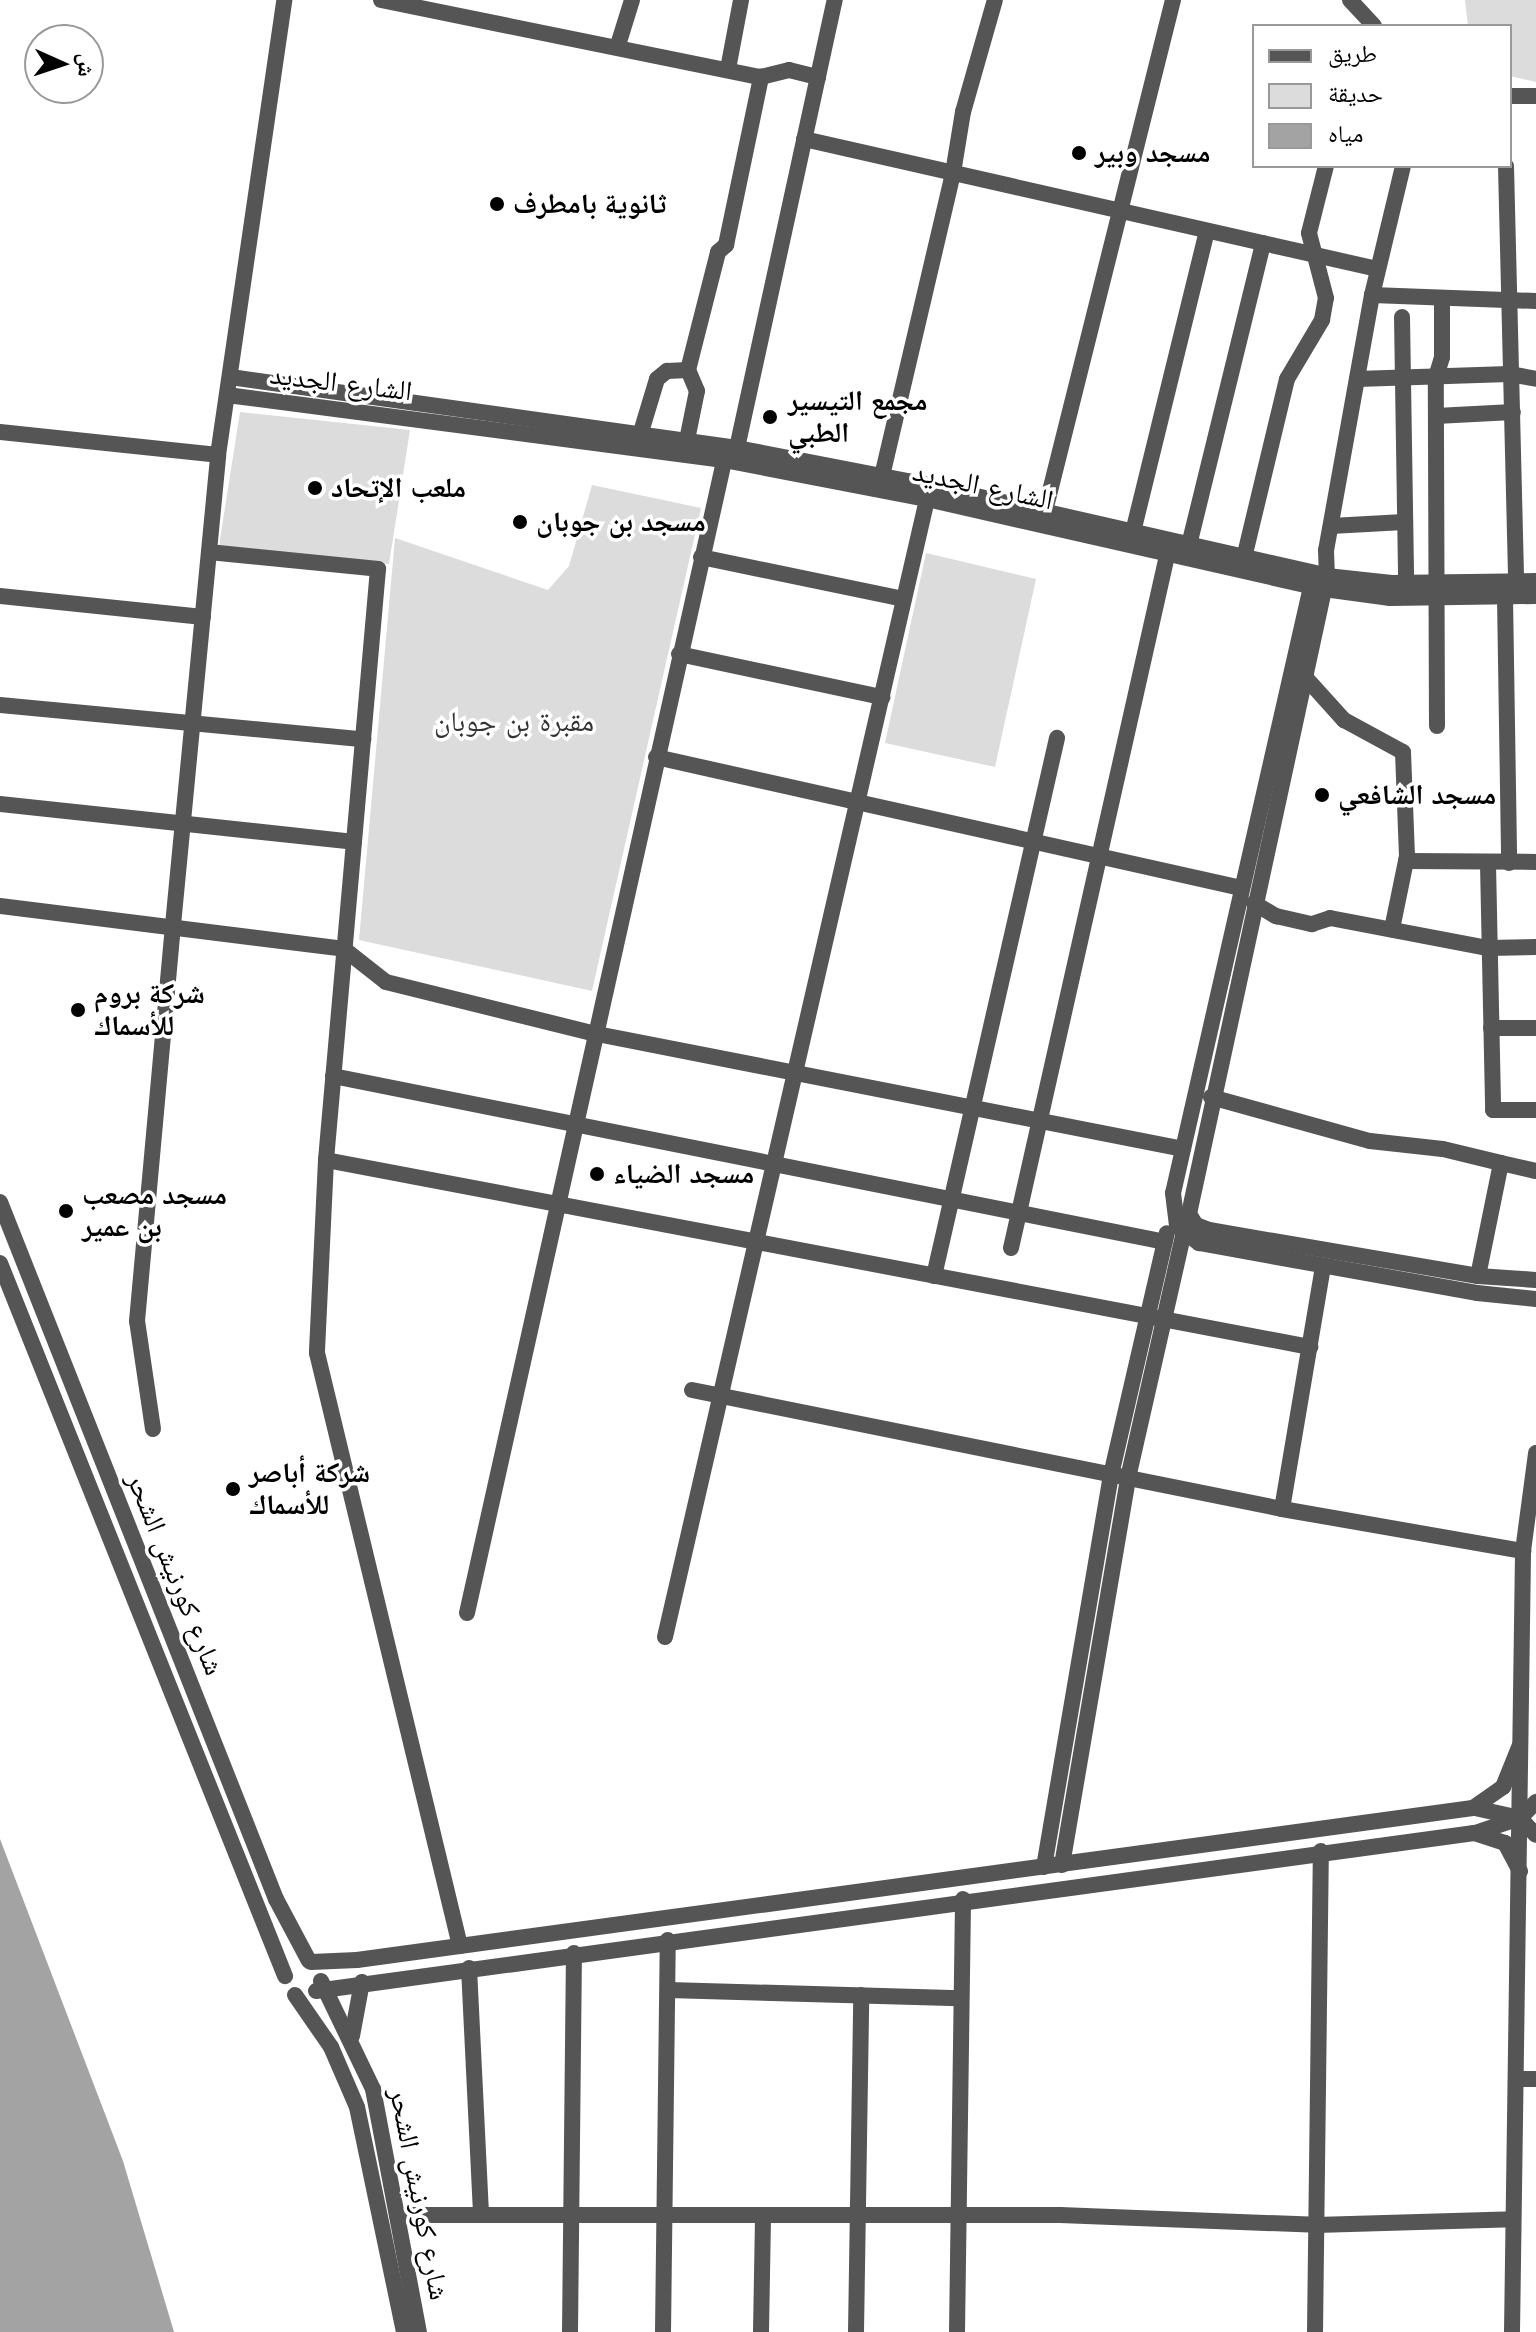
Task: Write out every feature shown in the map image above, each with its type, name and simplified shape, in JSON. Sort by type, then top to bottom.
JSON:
[{"type":"street","points":[[153,1429],[137,1321],[182,825],[218,455],[284,0]]},
{"type":"street","points":[[381,0],[618,45],[761,77],[789,70],[818,77]]},
{"type":"street","points":[[618,45],[632,0]]},
{"type":"street","points":[[728,69],[741,0]]},
{"type":"street","points":[[467,1613],[592,1033],[701,557],[729,451],[835,0]]},
{"type":"street","points":[[882,476],[953,173],[963,112],[995,0]]},
{"type":"street","points":[[1045,511],[1173,0]]},
{"type":"street","points":[[687,440],[697,391],[688,370],[718,252],[726,245],[761,77]]},
{"type":"street","points":[[1512,96],[1536,96]]},
{"type":"street","points":[[804,139],[1377,269]]},
{"type":"street","points":[[1244,558],[1287,379],[1322,320],[1326,298],[1309,233],[1325,168]]},
{"type":"street","points":[[1062,1865],[1145,1316],[1174,1213],[1183,1149],[1241,888],[1326,550],[1377,269],[1402,168]]},
{"type":"street","points":[[1506,168],[1516,582]]},
{"type":"street","points":[[1133,532],[1207,231]]},
{"type":"street","points":[[1189,545],[1263,243]]},
{"type":"street","points":[[1372,295],[1536,301]]},
{"type":"street","points":[[1437,726],[1436,377],[1442,357],[1442,298]]},
{"type":"street","points":[[1402,317],[1406,583]]},
{"type":"street","points":[[641,432],[657,379],[667,371],[688,370]]},
{"type":"street","points":[[1357,379],[1509,374],[1536,379]]},
{"type":"street","name":"الشارع الجديد","points":[[230,377],[687,440],[927,499],[1319,581],[1505,597],[1536,596]]},
{"type":"street","name":"الشارع الجديد","points":[[227,395],[729,451],[882,476],[1133,532],[1169,548],[1189,545],[1244,558],[1319,581],[1406,583],[1437,591],[1536,581]]},
{"type":"street","points":[[1436,416],[1513,412]]},
{"type":"street","points":[[0,432],[218,455]]},
{"type":"street","points":[[665,1637],[798,1073],[927,499]]},
{"type":"street","points":[[1331,526],[1404,522]]},
{"type":"street","points":[[1011,1248],[1169,548]]},
{"type":"street","points":[[209,552],[378,569],[326,1160],[317,1353],[460,1946]]},
{"type":"street","points":[[701,557],[904,599]]},
{"type":"street","points":[[1319,581],[1306,678],[1189,1199],[1196,1225],[1478,1276],[1536,1280]]},
{"type":"street","points":[[0,596],[203,617]]},
{"type":"street","points":[[1505,597],[1509,863]]},
{"type":"street","points":[[679,654],[882,697]]},
{"type":"street","points":[[1306,678],[1344,720],[1403,752],[1406,861],[1392,929]]},
{"type":"street","points":[[0,705],[363,739]]},
{"type":"street","points":[[934,1276],[1057,738]]},
{"type":"street","points":[[656,757],[1241,888]]},
{"type":"street","points":[[0,804],[354,842]]},
{"type":"street","points":[[1406,861],[1536,862]]},
{"type":"street","points":[[1488,864],[1493,1110],[1536,1110]]},
{"type":"street","points":[[1254,903],[1276,916],[1312,924],[1330,918],[1488,948],[1536,947]]},
{"type":"street","points":[[0,906],[173,925],[344,949],[386,982],[592,1033],[1183,1149]]},
{"type":"street","points":[[1491,1028],[1536,1028]]},
{"type":"street","points":[[333,1076],[1165,1242]]},
{"type":"street","points":[[1211,1097],[1370,1141],[1443,1149],[1536,1171]]},
{"type":"street","points":[[326,1160],[1310,1347]]},
{"type":"street","points":[[1478,1276],[1501,1163]]},
{"type":"street","name":"شارع كورنيش الشحر","points":[[0,1202],[276,1899],[320,1987],[352,2037],[373,2089],[419,2332]]},
{"type":"street","points":[[1044,1867],[1119,1476],[1183,1235],[1174,1213]]},
{"type":"street","points":[[1183,1235],[1199,1243],[1323,1266],[1536,1299]]},
{"type":"street","name":"شارع كورنيش الشحر","points":[[0,1263],[285,1976],[331,2047],[357,2107],[404,2332]]},
{"type":"street","points":[[1282,1509],[1323,1266]]},
{"type":"street","points":[[692,1390],[1282,1509],[1523,1551]]},
{"type":"street","points":[[1512,2332],[1523,1551],[1536,1453]]},
{"type":"street","points":[[118,1562],[138,1551]]},
{"type":"street","points":[[1473,1808],[1503,1787],[1520,1745]]},
{"type":"street","points":[[295,1995],[320,1987],[1474,1833],[1520,1818],[1536,1802]]},
{"type":"street","points":[[285,1976],[293,1963],[460,1946],[1473,1808],[1520,1818],[1536,1835]]},
{"type":"street","points":[[1474,1833],[1505,1843],[1520,1871]]},
{"type":"street","points":[[1275,1835],[1277,1857]]},
{"type":"street","points":[[1315,2332],[1321,1851]]},
{"type":"street","points":[[957,2332],[963,1899]]},
{"type":"street","points":[[663,2332],[668,1940]]},
{"type":"street","points":[[570,2332],[574,1953]]},
{"type":"street","points":[[469,1968],[481,2213]]},
{"type":"street","points":[[352,2037],[362,1982]]},
{"type":"street","points":[[668,1990],[960,1998]]},
{"type":"street","points":[[856,2332],[861,1995]]},
{"type":"street","points":[[1516,2079],[1536,2079]]},
{"type":"street","points":[[397,2215],[1060,2215],[1316,2225],[1513,2219]]},
{"type":"street","points":[[761,2332],[763,2215]]},
{"type":"green space","points":[[1465,0],[1536,0],[1536,82],[1512,76],[1512,24],[1468,24]]},
{"type":"green space","name":"ملعب الإتحاد","points":[[240,412],[410,430],[389,564],[219,546]]},
{"type":"green space","name":"مقبرة بن جوبان","points":[[592,485],[701,508],[592,991],[359,940],[395,538],[548,590],[569,566]]},
{"type":"green space","points":[[926,553],[1036,579],[995,767],[885,743]]},
{"type":"water","points":[[0,1839],[123,2161],[174,2332],[0,2332]]},
{"type":"place","name":"مسجد وبير","points":[[1079,153]]},
{"type":"place","name":"ثانوية بامطرف","points":[[497,204]]},
{"type":"place","name":"مجمع التيسير الطبي","points":[[770,417]]},
{"type":"place","name":"ملعب الإتحاد","points":[[315,488]]},
{"type":"place","name":"مسجد بن جوبان","points":[[520,522]]},
{"type":"place","name":"مسجد الشافعي","points":[[1322,795]]},
{"type":"place","name":"شركة بروم للأسماك","points":[[78,1010]]},
{"type":"place","name":"مسجد الضياء","points":[[597,1174]]},
{"type":"place","name":"مسجد مصعب بن عمير","points":[[66,1211]]},
{"type":"place","name":"شركة أباصر للأسماك","points":[[233,1489]]}]
